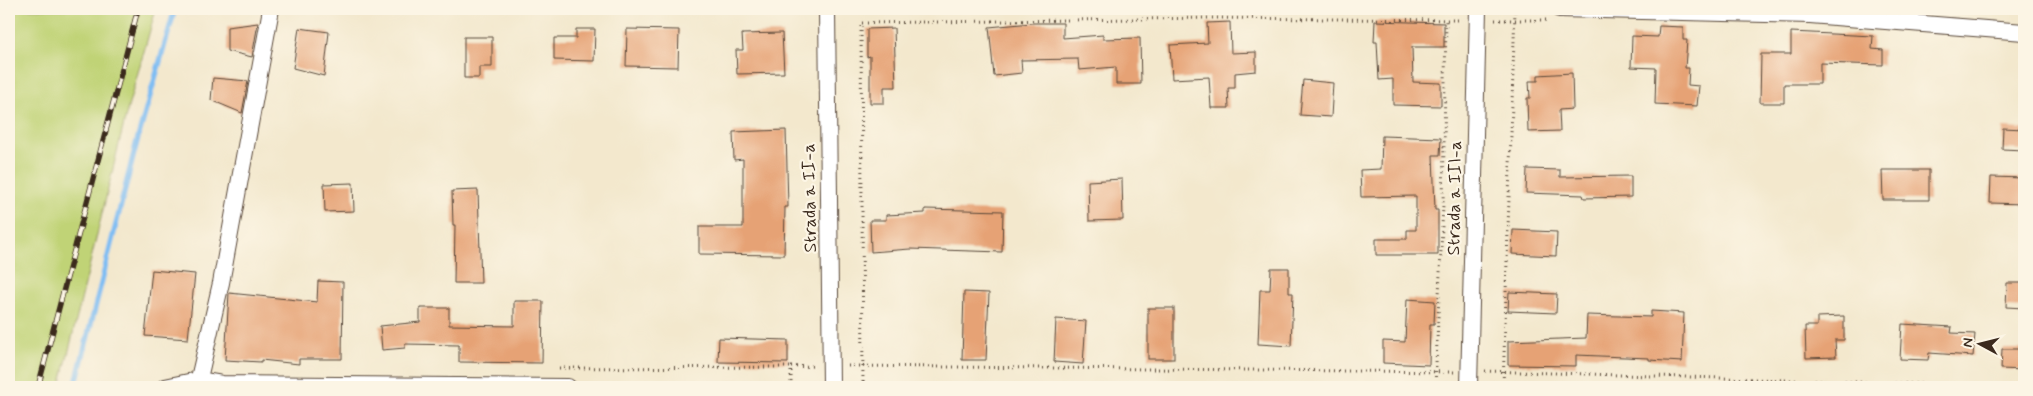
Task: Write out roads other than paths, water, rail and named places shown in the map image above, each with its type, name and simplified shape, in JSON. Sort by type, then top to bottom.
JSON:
[{"type":"street","points":[[197,384],[221,283],[271,9]]},
{"type":"street","name":"Strada a II-a","points":[[827,9],[831,387]]},
{"type":"street","points":[[1556,14],[1810,15],[2024,32]]},
{"type":"street","name":"Strada a III-a","points":[[1469,380],[1477,15]]},
{"type":"street","points":[[165,387],[197,384],[568,387]]},
{"type":"waterway","points":[[75,387],[137,141],[175,9]]},
{"type":"railway","points":[[38,387],[138,9]]}]
